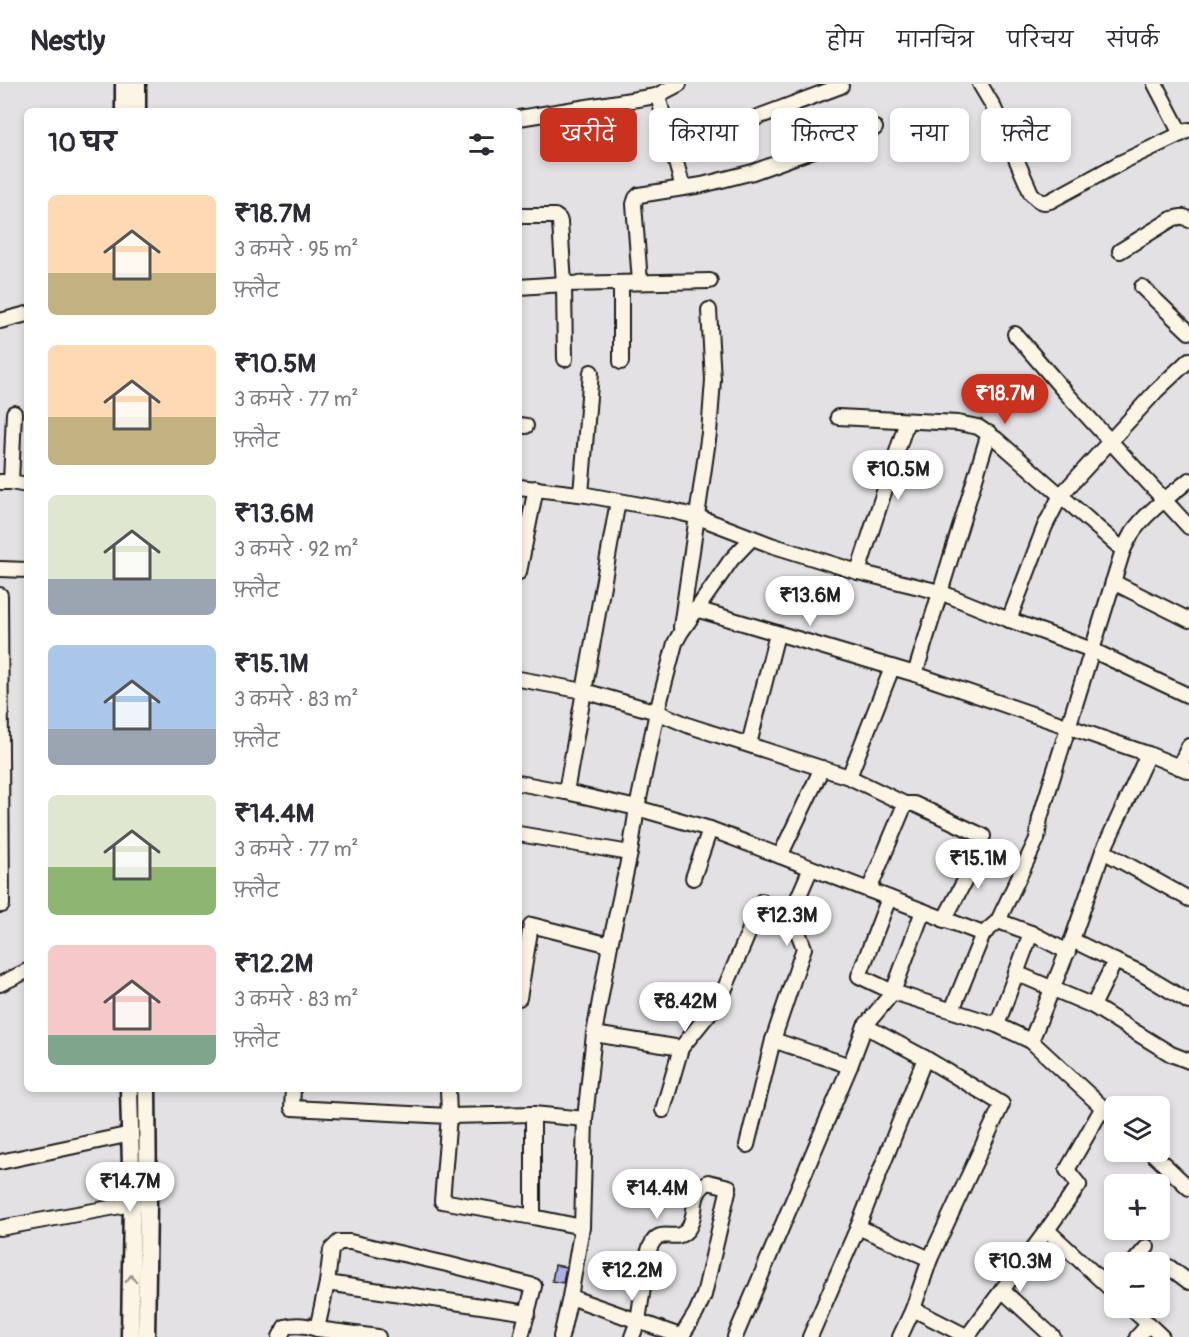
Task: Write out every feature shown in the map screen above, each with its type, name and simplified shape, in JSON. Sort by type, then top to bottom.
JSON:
[{"type":"street","points":[[124,84],[124,108]]},
{"type":"street","points":[[137,84],[137,108]]},
{"type":"street","points":[[522,118],[656,96],[680,84]]},
{"type":"street","points":[[980,84],[993,106],[1031,193],[1040,202],[1050,201],[1122,162],[1185,132],[1158,85]]},
{"type":"street","points":[[759,117],[841,86]]},
{"type":"street","points":[[656,96],[661,108]]},
{"type":"street","points":[[676,162],[683,188]]},
{"type":"street","points":[[640,282],[634,204],[636,198],[640,195],[702,185],[753,172],[781,162]]},
{"type":"street","points":[[522,216],[555,216],[559,219],[564,284],[565,359]]},
{"type":"street","points":[[1120,251],[1172,219],[1183,217],[1189,220]]},
{"type":"street","points":[[522,287],[710,281]]},
{"type":"street","points":[[621,283],[621,362]]},
{"type":"street","points":[[1142,286],[1189,332]]},
{"type":"street","points":[[681,632],[710,433],[713,380],[709,310]]},
{"type":"street","points":[[0,321],[24,315]]},
{"type":"street","points":[[1015,334],[1189,527]]},
{"type":"street","points":[[1010,620],[1045,526],[1061,495],[1156,391],[1189,360]]},
{"type":"street","points":[[581,494],[591,372]]},
{"type":"street","points":[[14,413],[5,482],[24,485]]},
{"type":"street","points":[[838,417],[968,424],[978,427],[996,439],[1123,550]]},
{"type":"street","points":[[858,572],[907,421]]},
{"type":"street","points":[[915,674],[989,434]]},
{"type":"street","points":[[952,1010],[983,934],[998,921],[1036,839],[1067,728],[1123,550],[1138,526],[1189,480]]},
{"type":"street","points":[[522,487],[581,494],[698,517],[752,538],[858,572],[940,592],[1092,650],[1189,696]]},
{"type":"street","points":[[522,557],[536,488]]},
{"type":"street","points":[[566,792],[618,501]]},
{"type":"street","points":[[561,1337],[582,1227],[585,1119],[594,1034],[657,712],[675,643],[681,632],[731,560],[752,538]]},
{"type":"street","points":[[0,569],[24,570]]},
{"type":"street","points":[[1113,582],[1189,620]]},
{"type":"street","points":[[0,595],[2,905],[0,904]]},
{"type":"street","points":[[696,609],[915,674],[1148,754],[1184,769],[1189,746]]},
{"type":"street","points":[[749,744],[777,634]]},
{"type":"street","points":[[849,777],[892,668]]},
{"type":"street","points":[[522,680],[584,691],[657,712],[690,726],[849,777],[905,804],[914,804],[983,841],[944,920]]},
{"type":"street","points":[[1031,1041],[1070,946],[1103,851],[1148,754]]},
{"type":"street","points":[[780,856],[822,768]]},
{"type":"street","points":[[522,784],[637,808],[710,829],[983,934]]},
{"type":"street","points":[[869,890],[905,804]]},
{"type":"street","points":[[693,878],[710,829]]},
{"type":"street","points":[[522,835],[630,853]]},
{"type":"street","points":[[1103,851],[1189,899]]},
{"type":"street","points":[[747,1145],[773,1040],[804,948],[791,914],[811,868]]},
{"type":"street","points":[[889,898],[859,976],[893,992],[997,1025],[1031,1041],[1103,1107],[1067,1170],[1079,1185],[967,1337],[913,1309]]},
{"type":"street","points":[[663,1110],[681,1048],[720,1000],[762,901]]},
{"type":"street","points":[[735,1337],[865,1026],[893,992],[923,911]]},
{"type":"street","points":[[998,921],[1115,961],[1139,972],[1189,1002]]},
{"type":"street","points":[[522,963],[525,922],[610,945]]},
{"type":"street","points":[[997,1025],[1031,933]]},
{"type":"street","points":[[1094,1006],[1115,961]]},
{"type":"street","points":[[0,984],[24,972]]},
{"type":"street","points":[[1017,973],[1094,1006],[1171,1054],[1189,1061]]},
{"type":"street","points":[[865,1026],[925,1058],[1002,1104],[930,1259],[913,1309],[900,1337]]},
{"type":"street","points":[[594,1034],[681,1048]]},
{"type":"street","points":[[773,1040],[850,1066]]},
{"type":"street","points":[[810,1337],[858,1227],[925,1058]]},
{"type":"street","points":[[129,1092],[132,1204],[130,1337]]},
{"type":"street","points":[[146,1337],[147,1092]]},
{"type":"street","points":[[293,1092],[292,1108],[449,1116],[533,1114],[585,1119]]},
{"type":"street","points":[[448,1092],[449,1116],[442,1201],[582,1227]]},
{"type":"street","points":[[533,1114],[533,1217]]},
{"type":"street","points":[[0,1162],[131,1134]]},
{"type":"street","points":[[1162,1162],[1189,1188]]},
{"type":"street","points":[[570,1297],[638,1321],[682,1337],[704,1295],[729,1186],[708,1182],[700,1187],[687,1230],[679,1236],[664,1235],[656,1237],[651,1242],[638,1321],[632,1337]]},
{"type":"street","points":[[0,1228],[132,1204]]},
{"type":"street","points":[[858,1227],[930,1259]]},
{"type":"street","points":[[1047,1230],[1104,1280]]},
{"type":"street","points":[[317,1329],[327,1283],[331,1250],[339,1242],[350,1242],[534,1286],[521,1337]]},
{"type":"street","points":[[1143,1252],[1147,1247]]},
{"type":"street","points":[[1170,1268],[1189,1282]]},
{"type":"street","points":[[327,1283],[528,1313]]},
{"type":"street","points":[[1002,1290],[1053,1337]]},
{"type":"street","points":[[1142,1318],[1162,1337]]},
{"type":"street","points":[[1137,1337],[1149,1324]]},
{"type":"street","points":[[280,1337],[285,1327],[293,1325],[306,1325],[317,1329],[378,1337]]},
{"type":"building","points":[[555,1265],[566,1267],[563,1283],[552,1281]]}]
